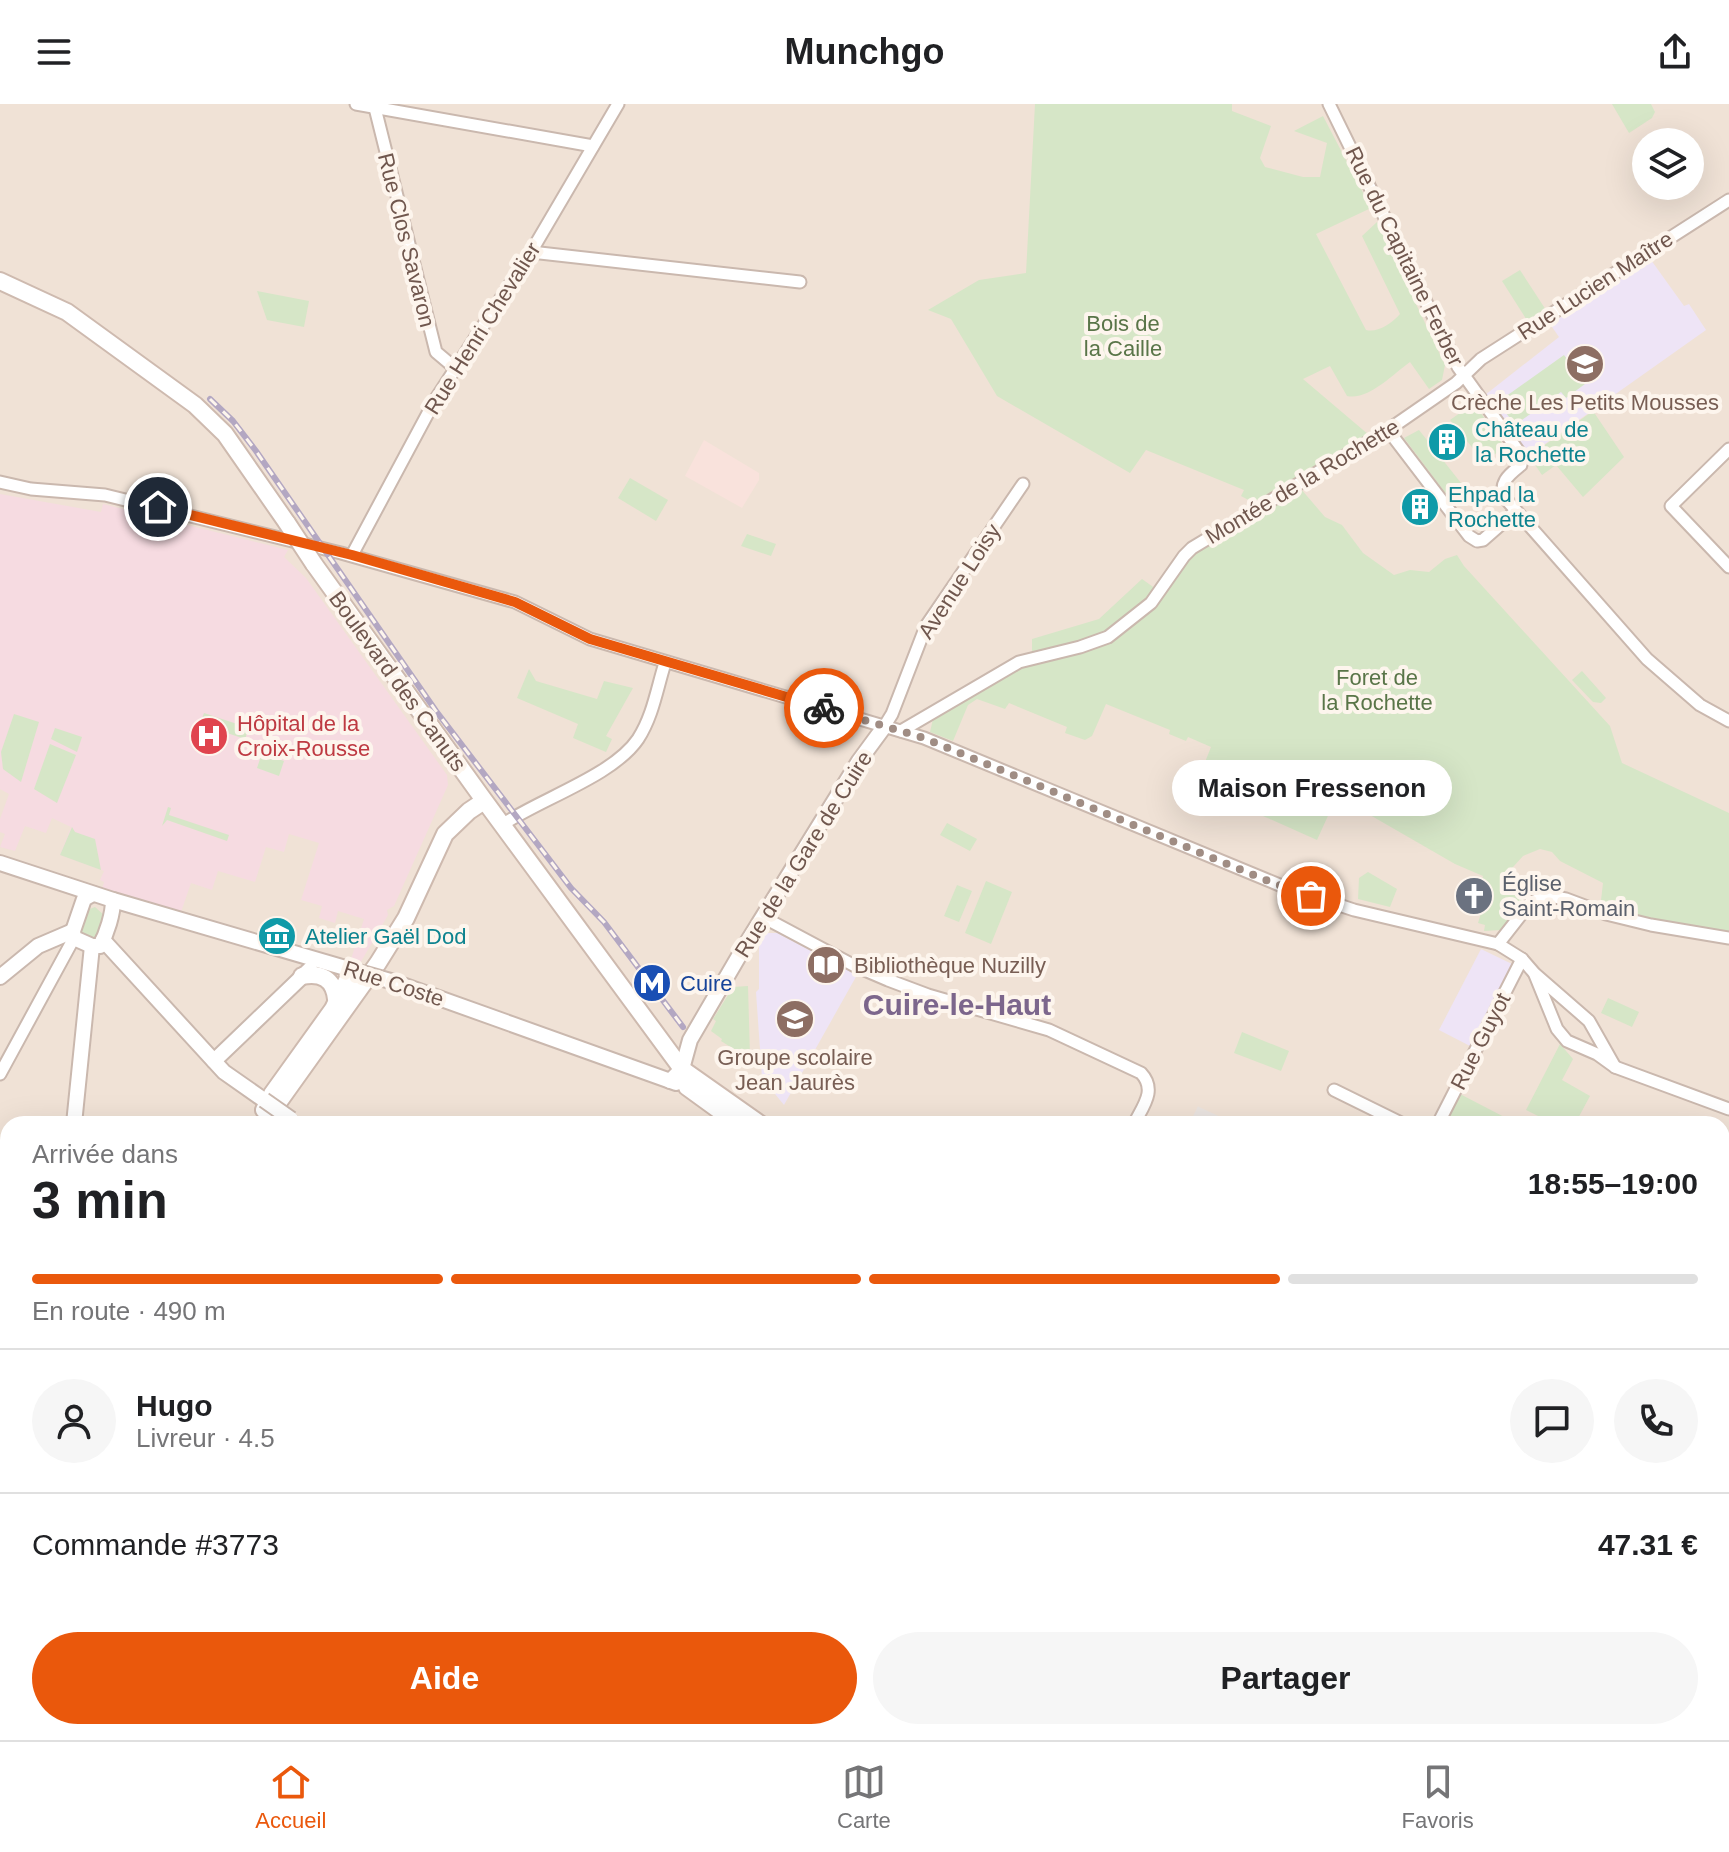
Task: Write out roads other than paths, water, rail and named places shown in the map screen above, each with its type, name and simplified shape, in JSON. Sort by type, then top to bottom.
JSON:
[{"type":"main road","name":"Boulevard des Canuts","points":[[0,281],[67,312],[195,405],[225,434],[676,1075]]},
{"type":"main road","points":[[264,1116],[349,1000],[417,889],[445,834],[484,801]]},
{"type":"main road","points":[[262,1116],[272,1094],[357,971]]},
{"type":"main road","points":[[302,976],[314,974],[324,977],[334,987],[336,999]]},
{"type":"main road","points":[[676,1075],[687,1087],[727,1116]]},
{"type":"main road","name":"Rue Coste","points":[[676,1075],[746,1116]]},
{"type":"street","points":[[356,104],[593,146]]},
{"type":"street","name":"Rue Henri Chevalier","points":[[352,555],[435,400],[531,252],[618,104]]},
{"type":"street","name":"Rue du Capitaine Ferber","points":[[1329,104],[1464,375],[1522,456],[1521,465],[1506,477],[1503,484],[1505,498],[1647,659],[1700,705],[1729,721]]},
{"type":"street","name":"Rue Clos Savaron","points":[[373,105],[436,352],[455,368]]},
{"type":"street","name":"Rue Lucien Maître","points":[[1464,375],[1481,359],[1729,200]]},
{"type":"street","points":[[531,252],[800,282]]},
{"type":"street","name":"Montée de la Rochette","points":[[901,731],[1019,662],[1108,637],[1151,603],[1192,548],[1388,430],[1464,375]]},
{"type":"street","points":[[1388,430],[1469,536],[1477,541],[1483,540],[1516,511]]},
{"type":"street","points":[[1729,449],[1671,506],[1729,567]]},
{"type":"street","points":[[0,482],[59,493],[105,495],[352,555],[515,602],[590,639],[901,731],[1273,883],[1354,910],[1498,944],[1522,959],[1589,1021],[1618,1068]]},
{"type":"street","name":"Avenue Loisy","points":[[884,727],[926,626],[1023,484]]},
{"type":"street","points":[[502,825],[614,762],[631,748],[647,721],[665,663]]},
{"type":"street","name":"Rue de la Gare de Cuire","points":[[676,1075],[690,1040],[763,917],[859,761],[884,727]]},
{"type":"street","name":"Rue Coste","points":[[0,863],[93,894],[394,982],[676,1075]]},
{"type":"street","points":[[0,1074],[73,934],[84,899],[93,894]]},
{"type":"street","points":[[1498,944],[1531,902],[1549,896],[1651,925],[1729,938]]},
{"type":"street","points":[[75,1116],[97,943],[113,909],[113,900]]},
{"type":"street","points":[[763,917],[888,980],[928,995],[1049,1030],[1141,1073],[1149,1089],[1137,1116]]},
{"type":"street","points":[[0,977],[38,946],[73,934],[97,943],[235,1081],[287,1116]]},
{"type":"street","points":[[214,1061],[317,958]]},
{"type":"street","name":"Rue Guyot","points":[[1442,1116],[1522,959]]},
{"type":"street","points":[[1535,974],[1562,1036],[1574,1046],[1597,1054],[1618,1068],[1729,1109]]},
{"type":"street","points":[[1334,1090],[1387,1116]]},
{"type":"railway","points":[[210,399],[233,421],[256,451],[436,711],[571,888],[604,922],[683,1027]]},
{"type":"place","name":"Crèche Les Petits Mousses","points":[[1585,364]]},
{"type":"place","name":"Château de la Rochette","points":[[1447,442]]},
{"type":"place","name":"Ehpad la Rochette","points":[[1420,507]]},
{"type":"place","name":"Hôpital de la Croix-Rousse","points":[[209,736]]},
{"type":"place","name":"Maison Fressenon","points":[[1311,896]]},
{"type":"place","name":"Église Saint-Romain","points":[[1474,896]]},
{"type":"place","name":"Atelier Gaël Dod","points":[[277,936]]},
{"type":"place","name":"Bibliothèque Nuzilly","points":[[826,965]]},
{"type":"place","name":"Cuire","points":[[652,983]]},
{"type":"place","name":"Groupe scolaire Jean Jaurès","points":[[795,1019]]},
{"type":"district","name":"Cuire-le-Haut","points":[[957,1005]]},
{"type":"park label","name":"Bois de la Caille","points":[[1123,336]]},
{"type":"park label","name":"Foret de la Rochette","points":[[1377,690]]}]
